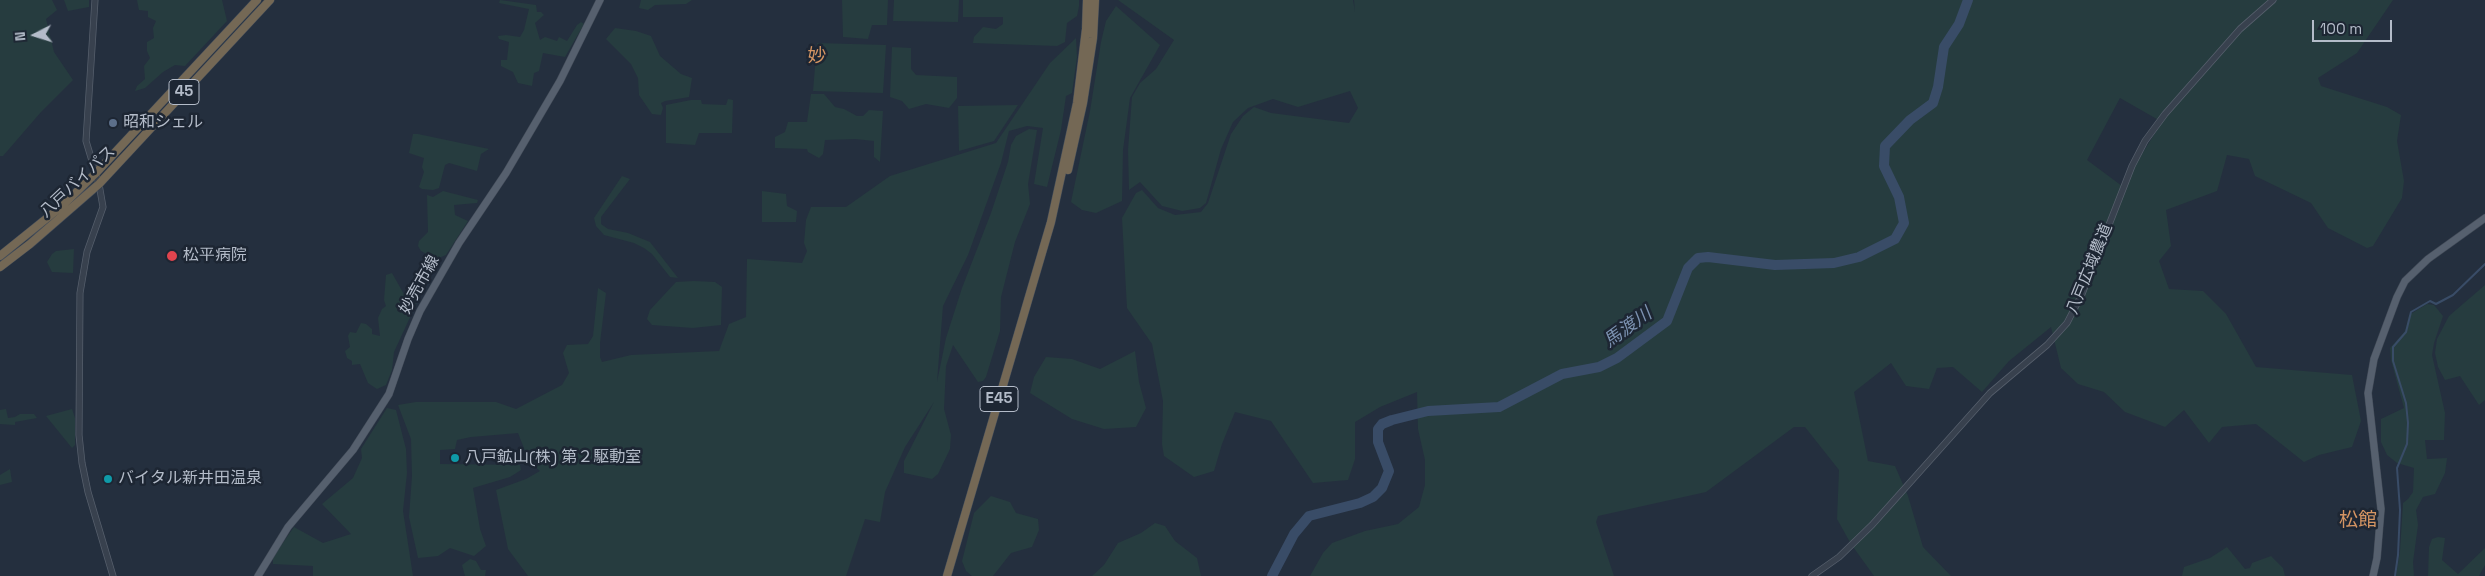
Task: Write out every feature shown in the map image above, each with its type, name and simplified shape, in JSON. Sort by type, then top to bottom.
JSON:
[{"type":"highway","name":"八戸バイパス","points":[[0,256],[62,206],[95,174],[257,0]]},
{"type":"highway","name":"八戸バイパス","points":[[0,267],[30,244],[99,184],[270,0]]},
{"type":"highway","name":"E45","points":[[1051,222],[1077,103],[1086,29],[1087,0]]},
{"type":"highway","name":"E45","points":[[947,576],[1069,164],[1083,103],[1093,38],[1095,0]]},
{"type":"main road","name":"妙売市線","points":[[258,576],[288,527],[353,450],[381,408],[389,394],[420,311],[459,243],[506,174],[560,81],[600,0]]},
{"type":"main road","points":[[2373,576],[2377,558],[2381,509],[2368,393],[2374,359],[2397,297],[2405,281],[2428,259],[2485,218]]},
{"type":"street","points":[[95,0],[86,129],[88,155],[99,184],[103,207],[87,252],[80,293],[79,435],[88,492],[113,576]]},
{"type":"street","name":"八戸広域農道","points":[[1812,576],[1839,557],[1867,531],[1990,393],[2047,345],[2067,323],[2082,294],[2129,173],[2145,141],[2240,29],[2273,0]]},
{"type":"green space","points":[[0,0],[52,0],[57,10],[46,19],[54,52],[73,80],[41,112],[3,156],[0,156]]},
{"type":"green space","points":[[64,0],[89,0],[89,7],[68,11]]},
{"type":"green space","points":[[137,0],[222,0],[227,21],[185,66],[175,65],[163,72],[145,88],[135,91],[137,86],[145,79],[144,66],[150,58],[147,51],[147,42],[154,38],[153,28],[156,21],[148,17],[148,11],[139,10]]},
{"type":"green space","points":[[500,0],[536,5],[537,12],[541,12],[544,15],[535,23],[540,40],[545,37],[557,41],[559,37],[567,41],[577,25],[581,22],[584,24],[565,57],[543,53],[539,71],[534,73],[532,86],[518,83],[513,72],[501,66],[501,60],[507,60],[509,42],[499,39],[498,36],[520,37],[524,30],[529,9],[499,3]]},
{"type":"green space","points":[[641,0],[692,0],[686,4],[655,5],[648,10],[639,8]]},
{"type":"green space","points":[[842,0],[888,0],[887,25],[872,25],[868,39],[843,37]]},
{"type":"green space","points":[[894,0],[959,0],[958,22],[893,21]]},
{"type":"green space","points":[[963,0],[1079,0],[1079,6],[1077,16],[1067,23],[1065,42],[1057,46],[973,43],[974,37],[983,27],[996,29],[1003,24],[1003,17],[963,17]]},
{"type":"green space","points":[[1118,0],[1353,0],[1355,12],[1354,0],[2393,0],[2357,53],[2318,78],[2321,86],[2387,107],[2401,115],[2397,141],[2404,181],[2402,198],[2373,246],[2367,248],[2328,228],[2311,203],[2255,176],[2249,159],[2227,155],[2217,191],[2166,210],[2171,246],[2159,261],[2169,289],[2203,291],[2226,314],[2256,367],[2352,375],[2361,421],[2352,447],[2319,455],[2304,462],[2256,424],[2222,427],[2209,443],[2184,410],[2165,427],[2125,412],[2104,392],[2078,384],[2061,368],[2051,327],[2009,361],[1982,392],[1953,367],[1937,368],[1929,389],[1906,386],[1891,363],[1854,392],[1868,461],[1895,466],[1908,496],[1923,547],[1951,576],[1874,576],[1851,544],[1837,519],[1839,470],[1805,427],[1794,427],[1706,492],[1598,516],[1596,522],[1614,576],[1310,576],[1323,553],[1332,543],[1365,531],[1398,524],[1419,507],[1425,485],[1425,460],[1418,429],[1417,392],[1380,407],[1355,422],[1355,459],[1348,480],[1313,483],[1271,421],[1235,412],[1222,444],[1214,471],[1194,477],[1164,456],[1162,444],[1163,401],[1152,344],[1127,308],[1122,218],[1136,193],[1142,190],[1158,208],[1175,215],[1201,212],[1208,203],[1231,134],[1243,116],[1254,107],[1271,113],[1349,123],[1358,108],[1350,91],[1298,107],[1273,99],[1248,108],[1233,122],[1221,149],[1206,203],[1200,208],[1182,211],[1162,206],[1140,182],[1129,190],[1128,150],[1132,97],[1140,83],[1156,69],[1174,40]],"holes":[[[2120,98],[2162,122],[2122,186],[2087,160]]]},
{"type":"green space","points":[[1116,6],[1160,45],[1130,98],[1123,150],[1122,201],[1096,213],[1082,210],[1071,202],[1090,111],[1101,42],[1106,21]]},
{"type":"green space","points":[[615,28],[636,31],[651,36],[660,56],[681,74],[692,78],[689,97],[665,101],[661,103],[663,108],[661,115],[652,114],[639,95],[638,78],[631,64],[606,39]]},
{"type":"green space","points":[[1076,38],[1077,57],[1072,93],[1066,96],[1061,130],[1047,187],[1034,184],[1043,128],[1027,126],[1009,131],[1001,163],[968,255],[943,306],[937,382],[946,338],[962,288],[991,213],[1008,162],[1011,145],[1016,136],[1029,129],[1037,130],[1028,184],[1030,204],[1015,242],[1001,297],[1000,331],[986,377],[983,381],[978,382],[953,345],[946,366],[944,409],[951,435],[950,449],[938,474],[932,479],[904,473],[904,461],[934,402],[905,447],[885,492],[880,522],[865,519],[846,576],[528,576],[508,549],[496,490],[526,479],[540,471],[529,461],[518,433],[457,440],[455,449],[440,450],[440,464],[520,465],[521,470],[510,477],[473,488],[480,529],[486,546],[474,556],[450,548],[438,556],[418,558],[409,517],[412,476],[411,439],[398,405],[416,402],[496,402],[516,409],[562,385],[569,373],[563,353],[567,345],[588,344],[593,336],[598,288],[606,293],[600,343],[602,362],[631,355],[719,351],[729,324],[746,317],[747,259],[802,263],[807,251],[804,243],[806,220],[811,207],[846,207],[890,176],[996,143],[1050,63]]},
{"type":"green space","points":[[817,43],[886,45],[883,93],[813,91]]},
{"type":"green space","points":[[892,47],[911,48],[911,69],[916,75],[957,77],[957,98],[949,108],[926,104],[909,109],[902,101],[890,97]]},
{"type":"green space","points":[[811,94],[824,94],[835,107],[844,109],[857,116],[863,116],[869,110],[883,111],[880,162],[874,157],[874,141],[855,139],[825,140],[823,154],[819,158],[808,152],[807,149],[775,148],[775,137],[785,132],[788,122],[807,122]]},
{"type":"green space","points":[[728,99],[733,100],[732,133],[699,133],[695,145],[666,143],[666,105],[701,100],[702,104],[726,105]]},
{"type":"green space","points":[[1018,105],[994,141],[959,151],[958,106]]},
{"type":"green space","points":[[413,134],[489,149],[481,154],[477,171],[449,163],[445,165],[439,188],[433,190],[422,189],[419,187],[424,172],[422,167],[424,158],[409,153]]},
{"type":"green space","points":[[622,176],[630,179],[601,217],[601,224],[608,229],[628,233],[650,242],[678,278],[670,277],[652,254],[644,248],[634,243],[604,235],[596,226],[594,218]]},
{"type":"green space","points":[[443,191],[478,200],[477,203],[454,205],[455,215],[468,221],[446,255],[436,259],[421,251],[418,246],[419,241],[428,232],[427,195],[433,197]]},
{"type":"green space","points":[[762,191],[786,194],[787,206],[797,211],[796,222],[762,222]]},
{"type":"green space","points":[[74,249],[73,273],[52,272],[47,262],[52,254],[56,251]]},
{"type":"green space","points":[[392,273],[405,296],[418,300],[394,352],[392,370],[386,385],[377,389],[368,383],[360,364],[352,365],[352,361],[347,358],[345,351],[350,347],[348,336],[350,332],[356,333],[361,323],[366,324],[372,329],[372,334],[380,336],[378,318],[382,309],[386,306],[384,300],[386,275]]},
{"type":"green space","points":[[676,282],[715,282],[722,287],[721,325],[693,328],[652,325],[647,319],[650,310]]},
{"type":"green space","points":[[2485,285],[2485,400],[2479,405],[2460,376],[2445,380],[2438,367],[2435,353],[2437,339],[2449,316]]},
{"type":"green space","points":[[2427,304],[2434,305],[2443,316],[2432,355],[2445,413],[2444,440],[2425,440],[2427,459],[2447,458],[2445,473],[2435,494],[2423,497],[2416,510],[2418,525],[2413,562],[2414,576],[2396,576],[2400,551],[2403,503],[2413,492],[2414,468],[2397,463],[2387,455],[2381,442],[2381,419],[2404,408],[2391,360],[2390,348],[2405,331],[2409,315]]},
{"type":"green space","points":[[1135,351],[1139,382],[1146,408],[1136,427],[1104,429],[1072,419],[1030,393],[1034,377],[1046,357],[1072,359],[1100,369]]},
{"type":"green space","points":[[387,408],[396,410],[406,449],[407,473],[403,511],[413,576],[313,576],[313,566],[273,564],[273,557],[294,527],[323,543],[351,534],[322,504],[353,478],[362,458],[361,449]]},
{"type":"green space","points":[[6,409],[8,418],[20,414],[34,414],[37,418],[15,422],[15,425],[0,424],[0,410]]},
{"type":"green space","points":[[72,409],[75,418],[75,445],[72,448],[46,416]]},
{"type":"green space","points":[[10,469],[12,482],[0,485],[0,475]]},
{"type":"green space","points":[[991,496],[1010,502],[1016,513],[1038,519],[1039,530],[1032,547],[1011,553],[993,576],[972,576],[966,571],[962,561],[974,513]]},
{"type":"green space","points":[[1155,523],[1165,526],[1175,541],[1197,558],[1201,576],[1092,576],[1104,565],[1118,543],[1141,533]]},
{"type":"green space","points":[[2438,537],[2445,538],[2442,560],[2458,574],[2485,548],[2485,565],[2479,576],[2428,576],[2429,547],[2432,539]]},
{"type":"green space","points":[[2227,547],[2245,569],[2250,568],[2252,563],[2271,556],[2283,568],[2285,576],[2182,576],[2184,567],[2210,558]]},
{"type":"green space","points":[[470,559],[476,561],[481,570],[486,570],[485,576],[465,576],[462,565]]},
{"type":"waterway","name":"馬渡川","points":[[1272,576],[1294,534],[1309,516],[1360,503],[1373,497],[1382,488],[1389,471],[1378,442],[1378,429],[1382,424],[1428,411],[1499,407],[1562,374],[1599,367],[1617,358],[1667,321],[1688,268],[1698,258],[1708,257],[1775,265],[1834,263],[1859,257],[1895,239],[1904,223],[1899,197],[1884,166],[1885,146],[1910,120],[1933,103],[1938,87],[1944,47],[1959,24],[1968,0]]},
{"type":"waterway","points":[[2395,576],[2400,510],[2397,468],[2407,444],[2408,423],[2406,403],[2393,361],[2393,347],[2406,332],[2411,312],[2430,301],[2436,304],[2453,295],[2485,264]]},
{"type":"place","name":"昭和シェル","points":[[113,123]]},
{"type":"place","name":"松平病院","points":[[172,256]]},
{"type":"place","name":"八戸鉱山(株) 第２駆動室","points":[[455,458]]},
{"type":"place","name":"バイタル新井田温泉","points":[[108,479]]},
{"type":"district","name":"妙","points":[[817,57]]},
{"type":"district","name":"松館","points":[[2358,521]]}]
